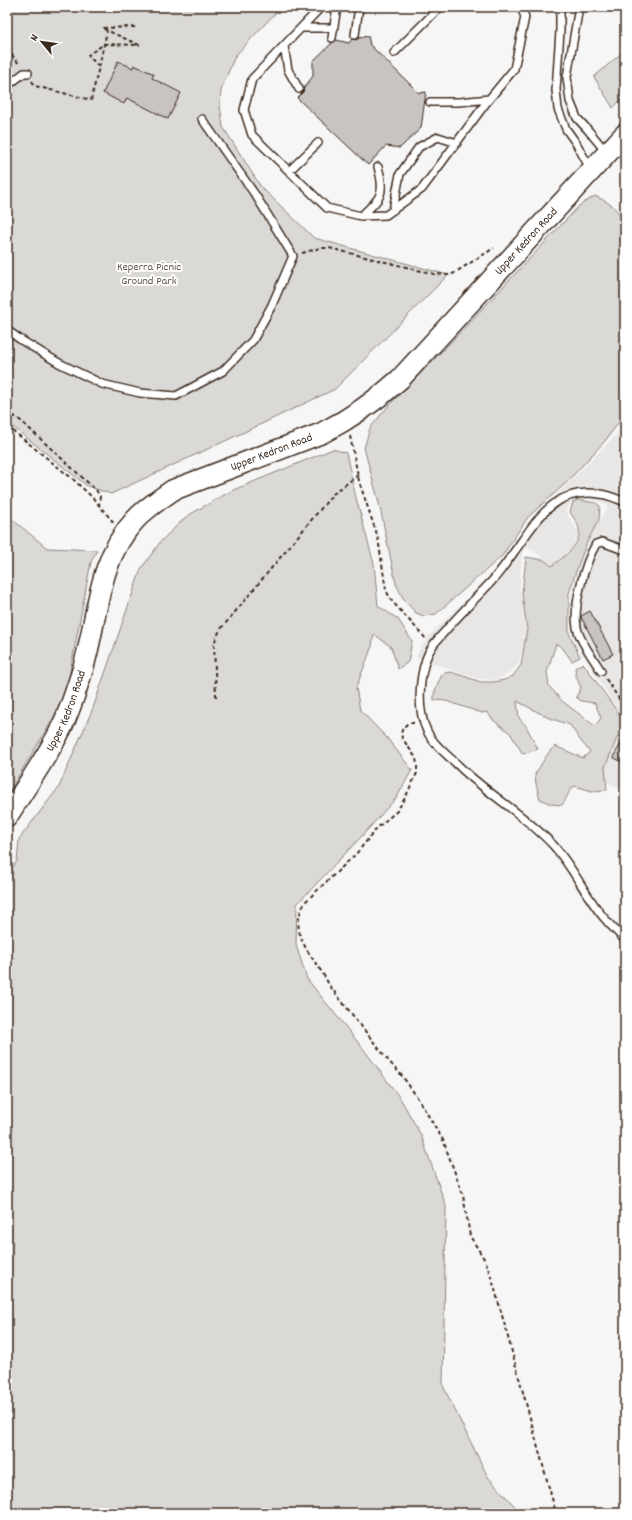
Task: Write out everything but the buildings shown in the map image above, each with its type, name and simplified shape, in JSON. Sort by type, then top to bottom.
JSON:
[{"type":"main road","name":"Upper Kedron Road","points":[[7,817],[61,729],[80,680],[88,650],[100,588],[108,561],[119,541],[135,520],[158,500],[173,490],[322,433],[345,421],[383,395],[625,134]]},
{"type":"lane","points":[[321,7],[252,79],[244,110],[252,135],[327,208],[361,216],[386,215],[422,189],[514,69],[525,17],[522,7]]},
{"type":"lane","points":[[332,38],[337,7]]},
{"type":"lane","points":[[355,36],[359,7]]},
{"type":"lane","points":[[394,53],[440,7]]},
{"type":"lane","points":[[560,7],[556,90],[558,109],[566,128],[591,170]]},
{"type":"lane","points":[[579,7],[567,77],[570,101],[577,118],[606,153]]},
{"type":"lane","points":[[301,28],[334,28]]},
{"type":"lane","points":[[284,46],[288,70],[299,89]]},
{"type":"lane","points":[[7,86],[24,73],[28,73]]},
{"type":"lane","points":[[430,102],[459,102],[490,99]]},
{"type":"lane","points":[[7,330],[59,363],[102,384],[140,393],[176,396],[223,371],[253,340],[272,305],[293,256],[256,196],[202,119]]},
{"type":"lane","points":[[393,210],[400,174],[419,147],[438,137],[457,143]]},
{"type":"lane","points":[[289,171],[318,143]]},
{"type":"lane","points":[[361,216],[379,200],[382,182],[378,167]]},
{"type":"lane","points":[[625,502],[602,494],[581,493],[559,499],[550,506],[536,521],[493,580],[466,607],[432,646],[426,658],[423,669],[421,701],[422,722],[431,738],[468,774],[536,828],[554,846],[572,868],[604,919],[625,940]]},
{"type":"lane","points":[[601,671],[579,634],[577,625],[578,598],[590,557],[596,544],[602,542],[621,549]]},
{"type":"path","points":[[107,29],[136,27]]},
{"type":"path","points":[[99,67],[88,55],[104,44],[140,45],[107,29]]},
{"type":"path","points":[[7,49],[28,73],[35,86],[91,100],[107,29]]},
{"type":"path","points":[[293,256],[320,248],[328,248],[434,274],[451,275],[494,248]]},
{"type":"path","points":[[7,411],[21,421],[96,490],[100,496],[99,506]]},
{"type":"path","points":[[345,421],[358,475],[378,538],[386,590],[391,600],[432,646]]},
{"type":"path","points":[[7,426],[74,480],[115,524]]},
{"type":"path","points":[[216,697],[214,643],[220,630],[333,494],[358,475]]},
{"type":"path","points":[[601,671],[625,708]]},
{"type":"path","points":[[422,722],[408,724],[403,728],[401,733],[402,738],[413,753],[418,765],[417,773],[405,798],[397,811],[378,827],[356,854],[306,901],[300,910],[299,930],[307,952],[323,973],[329,986],[403,1077],[443,1140],[463,1195],[470,1236],[486,1262],[494,1286],[556,1513]]},
{"type":"shaded area","points":[[625,423],[625,716],[620,713],[577,646],[571,631],[572,590],[578,568],[590,538],[608,506],[594,500],[573,499],[566,511],[579,534],[573,547],[553,565],[527,547],[522,552],[520,588],[527,635],[518,665],[508,674],[496,680],[477,679],[416,657],[422,645],[431,634],[500,565],[536,515],[616,435]]},
{"type":"shaded area","points":[[625,724],[625,792],[598,777]]},
{"type":"green space","name":"Keperra Picnic Ground Park","points":[[7,7],[281,7],[235,56],[221,90],[220,105],[223,127],[261,187],[314,238],[448,275],[335,389],[111,494],[87,486],[7,422]]},
{"type":"green space","points":[[625,50],[625,96],[613,108],[594,77]]},
{"type":"green space","points":[[595,196],[610,204],[618,212],[625,239],[625,414],[605,441],[566,483],[528,517],[502,556],[436,614],[424,616],[416,613],[404,600],[396,584],[379,503],[364,448],[370,428],[389,405],[452,341],[580,205]]},
{"type":"green space","points":[[333,449],[346,453],[356,498],[374,564],[378,606],[398,619],[412,641],[408,662],[398,669],[391,647],[374,634],[372,646],[356,688],[360,710],[387,738],[412,770],[397,797],[297,904],[296,945],[307,979],[365,1051],[400,1098],[421,1135],[446,1206],[443,1386],[488,1477],[521,1513],[7,1513],[7,876],[17,861],[19,839],[59,787],[93,708],[141,569],[161,541],[187,516],[231,491]]},
{"type":"green space","points":[[578,500],[596,503],[600,506],[599,520],[587,542],[569,593],[569,633],[580,657],[572,661],[561,646],[556,644],[547,672],[549,686],[562,701],[595,726],[601,718],[595,703],[581,701],[576,697],[581,688],[576,676],[575,668],[583,663],[624,721],[605,767],[607,790],[592,791],[575,786],[562,805],[551,804],[540,799],[535,774],[547,755],[555,746],[583,758],[590,752],[570,725],[549,718],[517,701],[519,718],[526,726],[538,749],[523,754],[510,733],[493,720],[487,712],[482,713],[446,701],[434,700],[434,694],[442,675],[445,673],[451,672],[481,682],[504,680],[513,676],[521,665],[527,629],[522,594],[526,557],[544,560],[552,566],[571,550],[578,540],[579,529],[570,512],[573,502]]},
{"type":"green space","points":[[7,515],[47,548],[97,550],[91,562],[67,687],[54,717],[7,795]]}]
